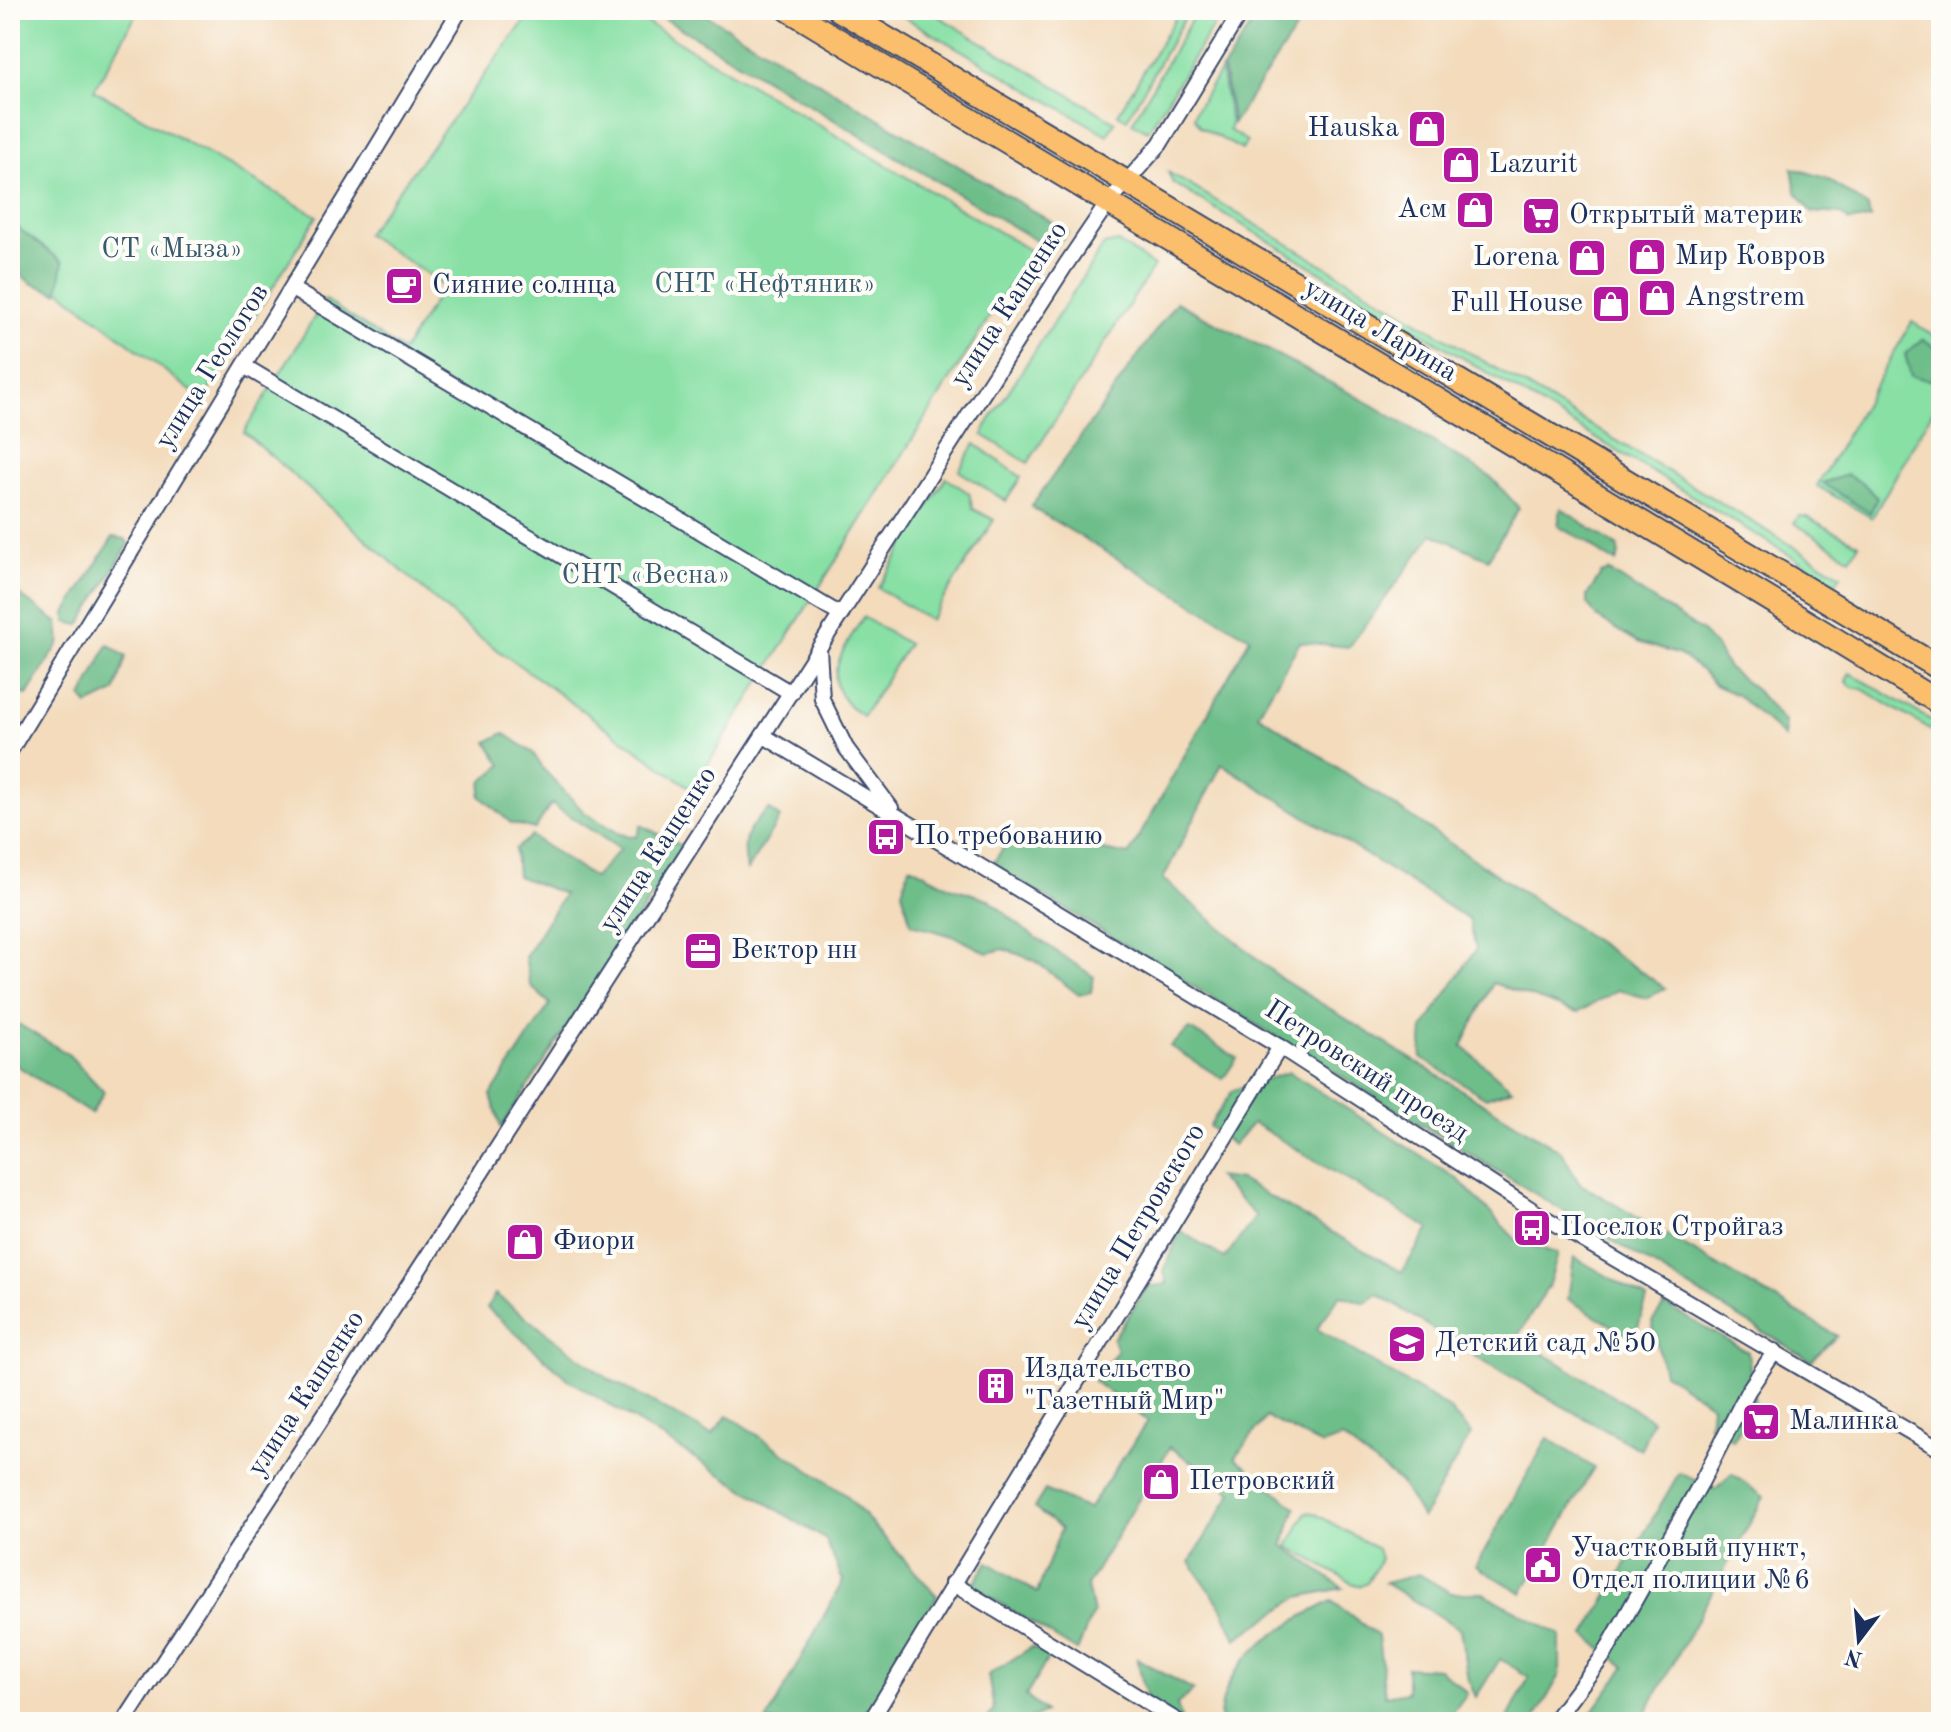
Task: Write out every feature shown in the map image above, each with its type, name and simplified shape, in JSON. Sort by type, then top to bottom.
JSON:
[{"type":"main road","name":"улица Ларина","points":[[789,10],[1107,204],[1683,545],[1941,704]]},
{"type":"main road","name":"улица Ларина","points":[[839,10],[1941,669]]},
{"type":"street","name":"улица Геологов","points":[[10,751],[460,10]]},
{"type":"street","name":"улица Кащенко","points":[[124,1722],[1107,204],[1160,144],[1242,10]]},
{"type":"street","points":[[292,289],[841,615]]},
{"type":"street","points":[[244,366],[791,693]]},
{"type":"street","points":[[819,649],[822,699],[846,748],[896,814]]},
{"type":"street","name":"Петровский проезд","points":[[764,736],[1280,1047],[1540,1215],[1941,1450]]},
{"type":"street","name":"улица Петровского","points":[[870,1722],[1280,1047]]},
{"type":"street","points":[[1553,1722],[1604,1655],[1702,1481],[1748,1391],[1775,1351]]},
{"type":"street","points":[[952,1583],[1179,1722]]},
{"type":"green space","name":"СТ «Мыза»","points":[[10,10],[139,10],[94,90],[317,216],[203,400],[10,252]]},
{"type":"green space","points":[[533,10],[625,10],[1031,251],[692,789],[467,628],[244,432],[325,300],[403,351],[444,285],[366,234]]},
{"type":"green space","points":[[650,10],[698,10],[1068,232],[1052,250]]},
{"type":"green space","points":[[892,10],[928,10],[1115,122],[1107,135]]},
{"type":"green space","points":[[1180,10],[1189,10],[1127,119],[1118,114]]},
{"type":"green space","points":[[1197,10],[1223,10],[1148,131],[1132,123]]},
{"type":"green space","points":[[1261,10],[1309,10],[1233,123],[1223,69]]},
{"type":"green space","points":[[1221,70],[1231,124],[1229,130],[1247,141],[1242,150],[1200,127],[1194,117]]},
{"type":"green space","points":[[1792,168],[1826,178],[1868,207],[1870,219],[1849,221],[1841,214],[1812,212],[1796,192]]},
{"type":"green space","points":[[1168,172],[1841,575],[1836,583],[1173,183]]},
{"type":"green space","points":[[10,222],[63,262],[58,293],[31,283],[10,266]]},
{"type":"green space","points":[[1118,242],[1154,266],[1028,463],[983,435],[986,426],[1104,245]]},
{"type":"green space","points":[[1176,302],[1373,405],[1492,478],[1519,508],[1488,559],[1433,534],[1349,647],[1300,642],[1258,714],[1665,988],[1647,998],[1618,990],[1577,1013],[1493,983],[1462,1046],[1512,1089],[1486,1098],[1421,1058],[1423,1029],[1476,949],[1469,920],[1222,764],[1163,879],[1280,978],[1562,1152],[1579,1183],[1837,1336],[1811,1361],[993,865],[1009,837],[1041,838],[1129,855],[1250,638],[1031,507]]},
{"type":"green space","points":[[1912,322],[1941,340],[1941,396],[1872,518],[1817,486]]},
{"type":"green space","points":[[1923,339],[1941,352],[1941,383],[1911,376],[1905,354]]},
{"type":"green space","points":[[975,444],[1021,477],[1006,501],[959,471]]},
{"type":"green space","points":[[1847,475],[1865,485],[1877,498],[1870,513],[1822,483]]},
{"type":"green space","points":[[946,478],[969,493],[973,509],[994,520],[930,620],[878,588]]},
{"type":"green space","points":[[1561,508],[1618,547],[1616,562],[1558,526]]},
{"type":"green space","points":[[1799,516],[1807,517],[1859,544],[1850,558],[1794,523]]},
{"type":"green space","points":[[113,537],[125,539],[129,544],[80,625],[66,622],[66,613]]},
{"type":"green space","points":[[1609,571],[1701,631],[1716,647],[1728,668],[1756,690],[1784,722],[1785,738],[1737,695],[1714,685],[1702,671],[1680,655],[1638,642],[1598,618],[1587,604],[1587,596],[1601,574]]},
{"type":"green space","points":[[10,588],[58,623],[60,642],[27,695],[10,692]]},
{"type":"green space","points":[[863,617],[908,644],[863,716],[839,693],[836,669]]},
{"type":"green space","points":[[108,644],[126,657],[115,692],[88,705],[82,698]]},
{"type":"green space","points":[[1850,673],[1941,726],[1941,730],[1932,731],[1862,689],[1852,687],[1846,681]]},
{"type":"green space","points":[[504,733],[533,753],[544,770],[585,813],[620,834],[637,837],[641,825],[684,847],[501,1128],[491,1095],[550,1004],[530,985],[525,957],[564,894],[517,876],[515,849],[531,836],[594,878],[620,849],[551,804],[535,829],[511,823],[480,796],[483,781],[502,765],[487,742]]},
{"type":"green space","points":[[769,809],[780,818],[747,870],[747,836]]},
{"type":"green space","points":[[910,866],[950,887],[988,899],[1025,930],[1094,977],[1091,992],[1079,995],[1034,960],[1004,949],[987,953],[956,937],[911,924],[902,891]]},
{"type":"green space","points":[[10,1019],[68,1054],[104,1092],[91,1114],[10,1061]]},
{"type":"green space","points":[[1190,1029],[1237,1058],[1223,1079],[1170,1046]]},
{"type":"green space","points":[[1289,1072],[1459,1180],[1516,1240],[1558,1254],[1548,1287],[1517,1337],[1652,1420],[1641,1450],[1486,1363],[1378,1294],[1365,1303],[1340,1295],[1317,1329],[1448,1408],[1471,1434],[1422,1518],[1401,1483],[1342,1438],[1322,1445],[1266,1417],[1235,1458],[1296,1508],[1283,1545],[1343,1588],[1299,1597],[1236,1639],[1222,1608],[1190,1562],[1232,1493],[1170,1447],[1087,1586],[1093,1613],[1077,1651],[972,1586],[988,1562],[1037,1593],[1061,1529],[1034,1508],[1045,1490],[1088,1509],[1148,1421],[1094,1381],[1117,1351],[1113,1339],[1147,1287],[1167,1284],[1164,1271],[1180,1231],[1225,1258],[1256,1216],[1217,1177],[1240,1180],[1402,1272],[1429,1229],[1253,1123],[1233,1145],[1209,1126],[1233,1090]]},
{"type":"green space","points":[[1574,1257],[1647,1299],[1634,1339],[1568,1299]]},
{"type":"green space","points":[[495,1294],[607,1378],[712,1435],[728,1415],[846,1495],[937,1596],[865,1722],[766,1722],[843,1581],[826,1540],[568,1379],[487,1308]]},
{"type":"green space","points":[[1665,1305],[1748,1352],[1755,1404],[1733,1440],[1709,1425],[1711,1405],[1664,1373],[1652,1322]]},
{"type":"green space","points":[[1548,1438],[1594,1468],[1522,1593],[1476,1566]]},
{"type":"green space","points":[[1679,1473],[1715,1489],[1732,1474],[1764,1497],[1641,1722],[1585,1722],[1625,1667],[1585,1635]]},
{"type":"green space","points":[[1306,1512],[1314,1513],[1377,1549],[1380,1559],[1367,1583],[1361,1586],[1354,1584],[1288,1546]]},
{"type":"green space","points":[[1419,1574],[1451,1593],[1483,1593],[1560,1635],[1560,1675],[1533,1722],[1506,1722],[1529,1677],[1500,1659],[1476,1697],[1468,1680],[1460,1629],[1385,1583]]},
{"type":"green space","points":[[1332,1601],[1378,1636],[1385,1696],[1407,1692],[1407,1667],[1439,1669],[1467,1693],[1446,1722],[1220,1722],[1223,1700],[1231,1680],[1243,1663],[1275,1634]]},
{"type":"green space","points":[[1032,1647],[1050,1655],[1026,1696],[1045,1712],[1024,1722],[985,1722],[994,1710],[988,1675]]},
{"type":"green space","points":[[1137,1659],[1194,1690],[1177,1704],[1182,1722],[1147,1722],[1150,1712]]},
{"type":"place","name":"Hauska","points":[[1427,129]]},
{"type":"place","name":"Lazurit","points":[[1461,165]]},
{"type":"place","name":"Асм","points":[[1475,210]]},
{"type":"place","name":"Открытый материк","points":[[1541,216]]},
{"type":"place","name":"Мир Ковров","points":[[1647,257]]},
{"type":"place","name":"Lorena","points":[[1587,258]]},
{"type":"place","name":"Сияние солнца","points":[[404,286]]},
{"type":"place","name":"Angstrem","points":[[1657,298]]},
{"type":"place","name":"Full House","points":[[1611,304]]},
{"type":"place","name":"По требованию","points":[[886,837]]},
{"type":"place","name":"Вектор нн","points":[[703,951]]},
{"type":"place","name":"Поселок Стройгаз","points":[[1532,1228]]},
{"type":"place","name":"Фиори","points":[[525,1242]]},
{"type":"place","name":"Детский сад №50","points":[[1407,1344]]},
{"type":"place","name":"Издательство \"Газетный Мир\"","points":[[996,1386]]},
{"type":"place","name":"Малинка","points":[[1761,1422]]},
{"type":"place","name":"Петровский","points":[[1161,1482]]},
{"type":"place","name":"Участковый пункт, Отдел полиции №6","points":[[1543,1565]]},
{"type":"park label","name":"СНТ «Нефтяник»","points":[[765,285]]},
{"type":"park label","name":"СНТ «Весна»","points":[[646,576]]}]
